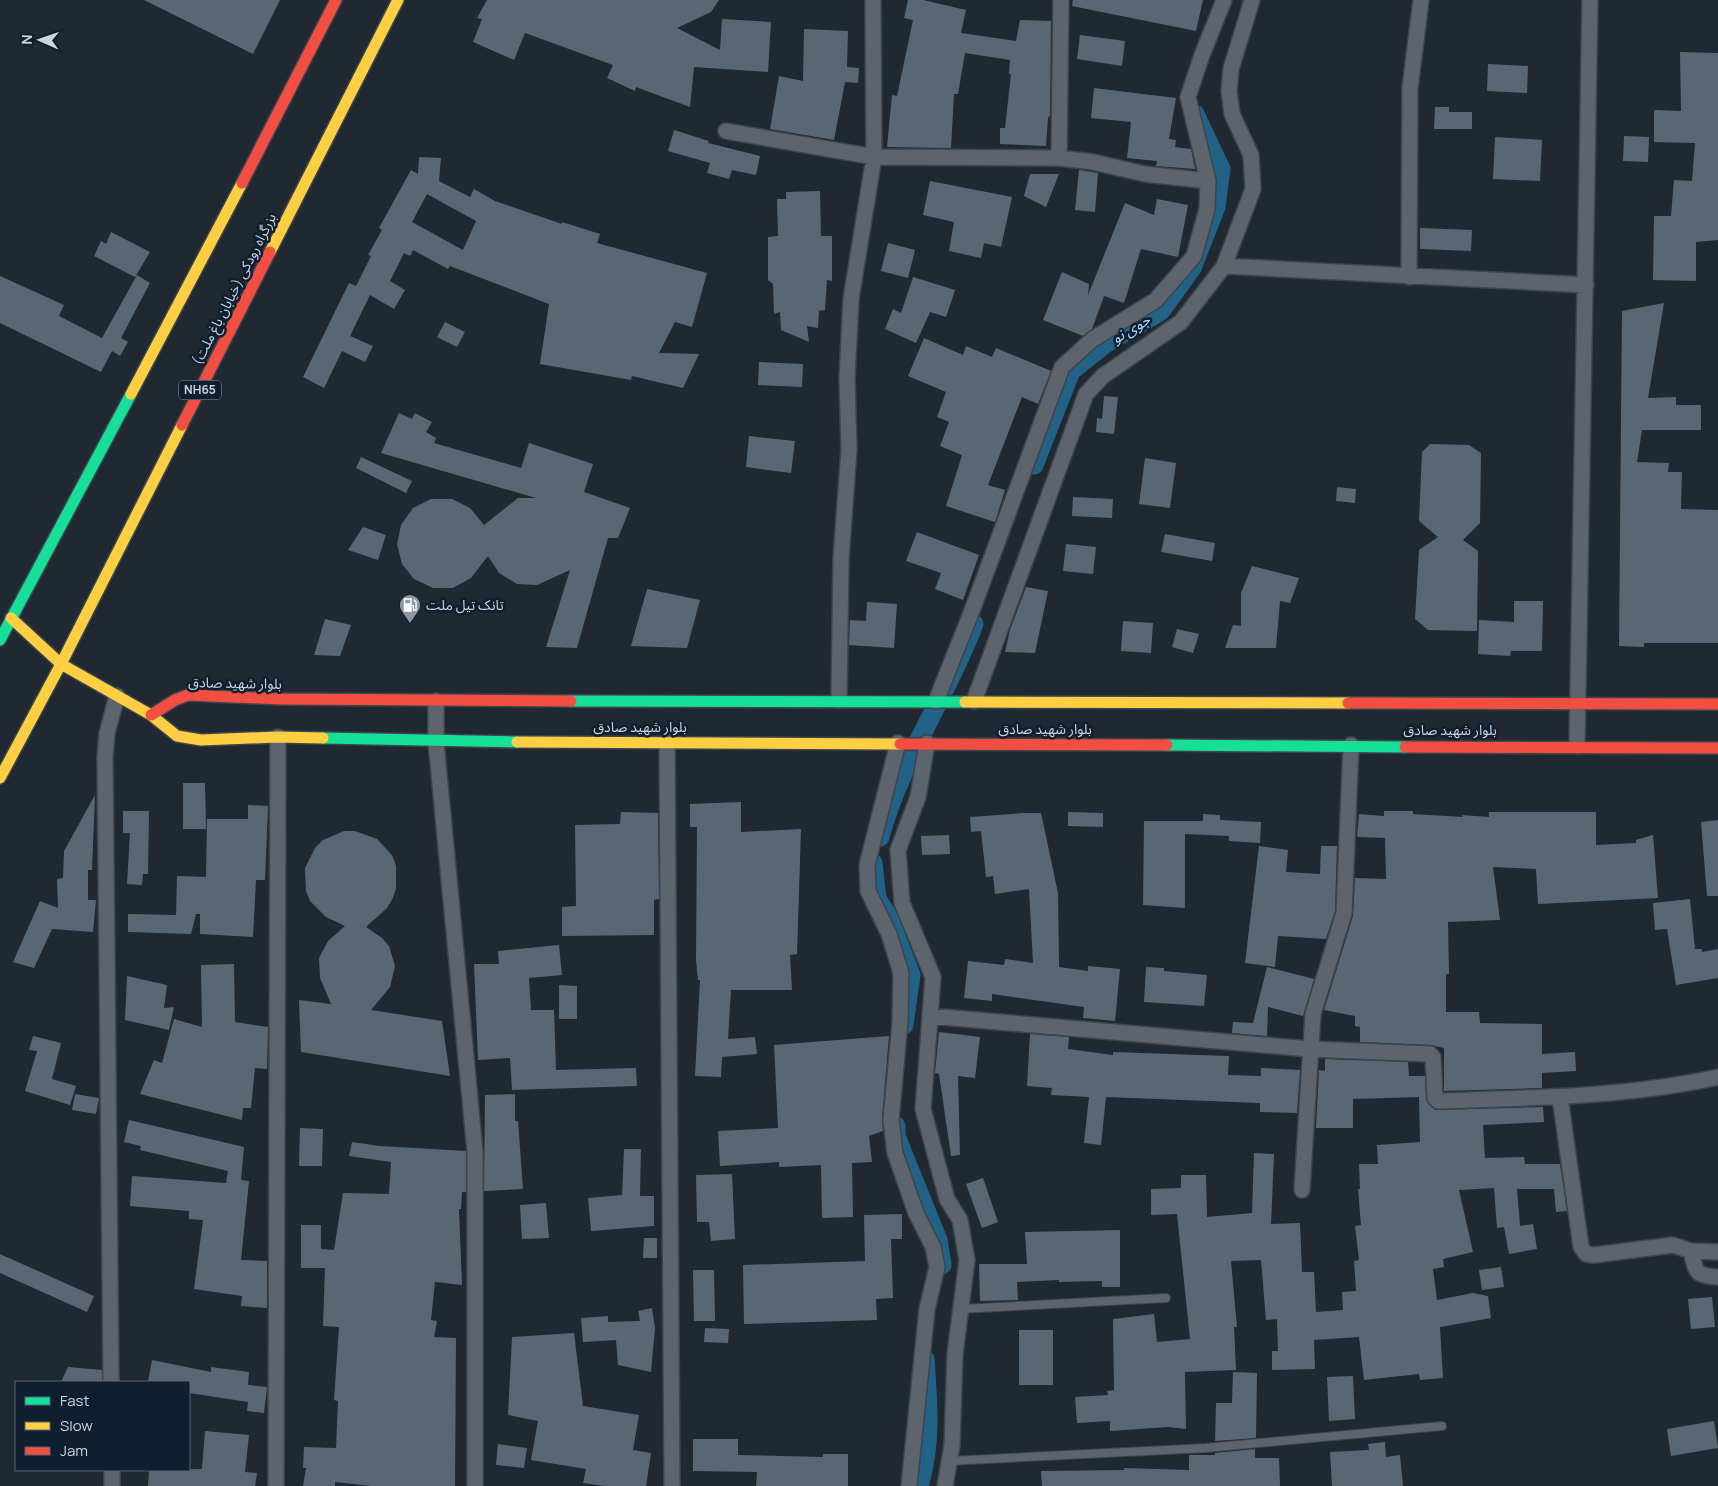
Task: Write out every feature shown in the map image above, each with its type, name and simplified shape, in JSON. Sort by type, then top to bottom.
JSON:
[{"type":"main road","points":[[0,640],[6,617],[276,120],[336,0]]},
{"type":"main road","name":"بزرگراه رودکی (خیابان باغ ملت)","points":[[0,778],[61,664],[398,0]]},
{"type":"main road","points":[[6,617],[61,664],[151,715]]},
{"type":"main road","name":"بلوار شهید صادق","points":[[1718,704],[839,700],[436,701],[281,699],[188,695],[175,700],[151,715],[177,736],[201,740],[278,738],[436,742],[1718,748]]},
{"type":"street","points":[[839,700],[841,560],[849,449],[847,378],[851,299],[874,157],[873,0]]},
{"type":"street","points":[[1059,158],[1060,0]]},
{"type":"street","points":[[936,701],[973,608],[1062,367],[1093,339],[1156,300],[1194,256],[1207,209],[1208,181],[1188,97],[1202,54],[1224,0]]},
{"type":"street","points":[[974,701],[1086,394],[1103,376],[1181,322],[1224,266],[1253,190],[1251,154],[1232,114],[1229,91],[1230,69],[1252,0]]},
{"type":"street","points":[[1409,277],[1410,88],[1421,0]]},
{"type":"street","points":[[1577,746],[1590,0]]},
{"type":"street","points":[[726,131],[874,157],[1059,158],[1093,162],[1145,174],[1208,181]]},
{"type":"street","points":[[1224,266],[1586,285]]},
{"type":"street","points":[[111,1381],[105,757],[107,733],[117,696]]},
{"type":"street","points":[[436,701],[436,742],[475,1152],[475,1486]]},
{"type":"street","points":[[276,1486],[278,738]]},
{"type":"street","points":[[666,742],[672,1486]]},
{"type":"street","points":[[898,743],[867,865],[867,874],[868,890],[889,934],[901,973],[900,1022],[891,1120],[895,1153],[916,1213],[933,1247],[937,1267],[927,1309],[909,1486]]},
{"type":"street","points":[[927,743],[918,797],[898,850],[902,903],[933,977],[923,1109],[947,1199],[960,1220],[967,1260],[955,1354],[949,1461],[945,1486]]},
{"type":"street","points":[[1302,1190],[1313,1014],[1344,913],[1351,745]]},
{"type":"street","points":[[930,1016],[1310,1048],[1430,1054],[1433,1057],[1435,1098],[1438,1101],[1560,1097],[1686,1084],[1718,1077]]},
{"type":"street","points":[[1560,1097],[1582,1247],[1586,1254],[1594,1255],[1673,1246],[1691,1251],[1718,1252]]},
{"type":"street","points":[[1691,1251],[1696,1271],[1702,1276],[1718,1276]]},
{"type":"street","points":[[112,1471],[112,1486]]},
{"type":"lane","points":[[961,1309],[1166,1298]]},
{"type":"lane","points":[[949,1461],[1206,1448],[1442,1426]]},
{"type":"building","points":[[144,0],[280,0],[253,54]]},
{"type":"building","points":[[487,0],[719,0],[711,12],[677,28],[720,50],[722,19],[771,22],[768,72],[694,67],[690,107],[636,87],[635,91],[607,78],[613,65],[525,33],[514,60],[473,42],[482,19],[477,18]]},
{"type":"building","points":[[908,0],[923,0],[966,10],[961,33],[1016,41],[1020,20],[1051,21],[1050,115],[1048,118],[1046,146],[1000,144],[1000,128],[1005,128],[1011,74],[1009,74],[1010,60],[965,53],[958,94],[954,94],[951,148],[887,147],[892,95],[897,96],[913,20],[904,18]]},
{"type":"building","points":[[1073,0],[1203,0],[1196,31],[1072,6]]},
{"type":"building","points":[[804,29],[848,31],[847,67],[859,68],[858,83],[845,82],[834,140],[770,129],[779,76],[803,81]]},
{"type":"building","points":[[1080,35],[1125,41],[1122,66],[1077,59]]},
{"type":"building","points":[[1680,52],[1718,53],[1718,240],[1696,242],[1696,281],[1653,280],[1654,216],[1671,216],[1674,180],[1692,181],[1695,143],[1654,142],[1654,110],[1681,111]]},
{"type":"building","points":[[1488,64],[1528,66],[1527,93],[1487,91]]},
{"type":"building","points":[[1094,88],[1176,98],[1169,139],[1176,140],[1175,147],[1191,149],[1195,169],[1156,166],[1157,161],[1127,158],[1131,122],[1091,118]]},
{"type":"building","points":[[1435,107],[1449,107],[1449,112],[1472,112],[1472,129],[1434,129]]},
{"type":"building","points":[[674,130],[709,141],[708,143],[760,156],[756,175],[732,170],[729,179],[707,173],[710,163],[668,151]]},
{"type":"building","points":[[1624,136],[1649,137],[1648,162],[1623,161]]},
{"type":"building","points":[[1495,137],[1542,140],[1540,181],[1493,179]]},
{"type":"building","points":[[419,157],[441,158],[439,181],[470,197],[474,189],[495,201],[562,224],[562,222],[600,234],[597,243],[707,273],[692,327],[675,322],[659,353],[699,354],[683,388],[632,376],[631,380],[540,364],[549,304],[450,266],[448,269],[413,250],[410,256],[404,253],[390,281],[405,290],[394,309],[370,295],[350,336],[373,346],[365,362],[342,351],[324,388],[303,377],[349,283],[356,286],[371,256],[368,255],[382,230],[379,228],[411,170],[418,174]],"holes":[[[427,194],[476,221],[463,250],[412,222]]]},
{"type":"building","points":[[1079,170],[1098,173],[1095,212],[1075,210]]},
{"type":"building","points":[[1030,174],[1059,174],[1046,207],[1024,196]]},
{"type":"building","points":[[930,181],[1012,197],[1001,247],[984,243],[981,258],[949,251],[954,222],[923,215]]},
{"type":"building","points":[[820,191],[821,236],[832,236],[832,281],[827,280],[825,310],[819,311],[818,328],[807,326],[809,342],[781,330],[780,312],[774,314],[773,284],[768,280],[768,237],[778,236],[777,199],[786,199],[786,192]]},
{"type":"building","points":[[1157,199],[1188,205],[1178,257],[1141,249],[1124,303],[1104,296],[1092,329],[1083,336],[1043,320],[1062,272],[1089,284],[1088,295],[1125,203],[1154,215]]},
{"type":"building","points":[[1420,228],[1472,230],[1471,251],[1420,249]]},
{"type":"building","points":[[111,232],[150,252],[135,277],[94,256],[101,241],[106,244]]},
{"type":"building","points":[[888,243],[915,250],[908,278],[881,271]]},
{"type":"building","points":[[137,275],[150,283],[121,338],[128,342],[120,356],[112,351],[101,372],[0,323],[0,276],[64,305],[59,316],[102,338]]},
{"type":"building","points":[[913,277],[955,290],[946,317],[930,312],[916,343],[885,329],[893,309],[901,313]]},
{"type":"building","points":[[1664,303],[1648,398],[1676,397],[1676,405],[1701,405],[1701,430],[1642,430],[1637,462],[1669,463],[1668,472],[1682,472],[1681,509],[1718,510],[1718,643],[1644,643],[1644,647],[1619,646],[1622,311]]},
{"type":"building","points":[[445,322],[465,332],[457,347],[437,337]]},
{"type":"building","points":[[924,338],[963,355],[966,346],[992,357],[996,348],[1051,371],[1038,404],[1022,397],[988,485],[1005,490],[995,522],[946,506],[962,455],[940,446],[949,422],[937,417],[946,392],[908,376]]},
{"type":"building","points":[[759,362],[803,364],[802,387],[758,385]]},
{"type":"building","points":[[1104,396],[1118,397],[1114,434],[1096,432],[1097,418],[1102,419]]},
{"type":"building","points":[[399,413],[412,419],[415,413],[432,422],[426,432],[436,438],[434,443],[521,468],[529,443],[593,464],[584,492],[630,508],[618,538],[608,538],[577,648],[546,647],[570,570],[537,585],[517,584],[499,573],[488,556],[471,578],[453,588],[433,588],[414,579],[402,564],[397,544],[401,525],[413,508],[431,499],[452,499],[470,508],[484,525],[518,498],[536,498],[381,453]]},
{"type":"building","points":[[749,436],[795,441],[791,473],[746,467]]},
{"type":"building","points":[[1430,444],[1469,445],[1481,453],[1480,523],[1463,540],[1478,551],[1477,631],[1428,630],[1415,619],[1419,550],[1438,537],[1419,521],[1422,452]]},
{"type":"building","points":[[361,457],[412,481],[406,493],[356,468]]},
{"type":"building","points":[[1145,458],[1176,463],[1170,508],[1139,504]]},
{"type":"building","points":[[1337,487],[1356,489],[1355,503],[1336,501]]},
{"type":"building","points":[[1073,497],[1113,499],[1112,518],[1072,516]]},
{"type":"building","points":[[363,527],[386,535],[378,560],[348,550]]},
{"type":"building","points":[[917,532],[979,555],[963,600],[935,589],[941,573],[906,561]]},
{"type":"building","points":[[1165,534],[1215,543],[1212,561],[1161,552]]},
{"type":"building","points":[[1066,544],[1096,547],[1093,574],[1063,571]]},
{"type":"building","points":[[1252,566],[1299,578],[1290,603],[1280,601],[1276,648],[1225,648],[1233,625],[1241,626],[1241,593]]},
{"type":"building","points":[[1026,587],[1048,591],[1035,653],[1005,652],[1010,630]]},
{"type":"building","points":[[647,589],[700,600],[687,648],[631,646]]},
{"type":"building","points":[[1514,601],[1543,601],[1542,651],[1511,651],[1510,656],[1478,654],[1479,620],[1514,622]]},
{"type":"building","points":[[867,602],[897,604],[894,648],[849,645],[850,620],[866,621]]},
{"type":"building","points":[[325,619],[351,625],[340,656],[314,655]]},
{"type":"building","points":[[1123,621],[1153,623],[1151,653],[1121,651]]},
{"type":"building","points":[[1177,629],[1199,634],[1193,653],[1172,647]]},
{"type":"building","points":[[183,783],[205,783],[206,829],[183,829]]},
{"type":"building","points":[[95,795],[92,870],[88,870],[88,900],[96,900],[93,932],[52,929],[34,968],[13,962],[40,901],[58,908],[57,879],[63,878],[64,851]]},
{"type":"building","points":[[741,802],[741,832],[801,829],[797,954],[790,955],[792,990],[731,990],[728,1039],[755,1037],[757,1054],[722,1057],[721,1077],[695,1076],[700,980],[698,980],[696,960],[697,827],[690,827],[690,804]]},
{"type":"building","points":[[248,805],[268,806],[265,880],[256,880],[253,937],[200,934],[200,914],[196,914],[191,934],[128,932],[128,914],[176,915],[177,876],[206,877],[207,819],[248,819]]},
{"type":"building","points":[[123,811],[149,811],[148,874],[143,874],[142,885],[127,884],[130,833],[123,833]]},
{"type":"building","points":[[1384,811],[1413,811],[1413,814],[1463,817],[1462,815],[1489,817],[1489,812],[1596,812],[1596,845],[1636,843],[1636,840],[1653,835],[1658,898],[1538,904],[1536,869],[1493,867],[1500,920],[1448,922],[1449,974],[1446,974],[1446,1012],[1479,1012],[1480,1023],[1542,1024],[1542,1054],[1575,1052],[1576,1071],[1542,1073],[1542,1088],[1444,1091],[1444,1048],[1430,1045],[1360,1042],[1360,1027],[1355,1026],[1355,1016],[1324,1010],[1353,916],[1355,878],[1386,879],[1385,838],[1357,837],[1359,814],[1384,816]]},
{"type":"building","points":[[621,812],[658,813],[659,899],[654,900],[654,935],[562,936],[562,907],[576,906],[575,825],[620,824]]},
{"type":"building","points":[[1068,812],[1103,813],[1103,827],[1068,826]]},
{"type":"building","points":[[1041,813],[1058,893],[1059,967],[1088,971],[1088,966],[1120,969],[1115,1021],[1083,1018],[1084,1007],[992,994],[992,1001],[964,998],[968,961],[1004,965],[1005,959],[1033,963],[1029,889],[995,894],[993,876],[986,877],[981,831],[971,832],[970,817]]},
{"type":"building","points":[[1203,814],[1220,815],[1220,820],[1261,822],[1260,843],[1229,841],[1229,836],[1185,834],[1185,908],[1143,905],[1144,821],[1203,821]]},
{"type":"building","points":[[1718,820],[1718,896],[1707,896],[1701,822]]},
{"type":"building","points":[[344,831],[355,831],[377,839],[392,855],[396,866],[396,888],[393,898],[387,908],[366,927],[382,938],[389,946],[395,966],[390,987],[371,1010],[442,1021],[450,1076],[301,1052],[299,1000],[331,1004],[320,978],[319,958],[328,941],[345,926],[326,917],[310,901],[306,891],[305,868],[315,848],[323,840]]},
{"type":"building","points":[[949,835],[950,854],[922,855],[921,836]]},
{"type":"building","points":[[1259,846],[1288,850],[1286,872],[1320,874],[1321,846],[1337,846],[1335,911],[1326,939],[1278,936],[1275,967],[1245,963]]},
{"type":"building","points":[[1690,899],[1695,949],[1702,949],[1702,952],[1718,949],[1718,978],[1676,985],[1667,929],[1655,930],[1653,903]]},
{"type":"building","points":[[559,945],[562,975],[529,978],[531,1010],[554,1010],[556,1070],[636,1068],[637,1086],[512,1090],[510,1058],[478,1060],[474,964],[499,964],[498,951]]},
{"type":"building","points":[[234,964],[235,1022],[268,1027],[267,1069],[255,1068],[251,1108],[243,1108],[242,1120],[140,1094],[154,1060],[162,1063],[174,1019],[202,1027],[201,965]]},
{"type":"building","points":[[1146,967],[1164,968],[1164,971],[1207,975],[1204,1006],[1144,1002]]},
{"type":"building","points":[[1267,967],[1314,979],[1303,1016],[1268,1007],[1267,1036],[1232,1033],[1233,1022],[1253,1023]]},
{"type":"building","points":[[127,976],[167,985],[164,1008],[174,1007],[169,1030],[125,1020]]},
{"type":"building","points":[[559,985],[577,986],[577,1019],[559,1019]]},
{"type":"building","points":[[939,1032],[980,1037],[975,1078],[958,1076],[960,1155],[951,1156],[939,1074],[935,1073]]},
{"type":"building","points":[[1030,1034],[1069,1037],[1068,1049],[1113,1055],[1113,1052],[1229,1056],[1228,1075],[1261,1076],[1261,1068],[1300,1070],[1297,1113],[1260,1112],[1260,1103],[1106,1097],[1101,1145],[1084,1143],[1089,1097],[1051,1095],[1052,1088],[1027,1086]]},
{"type":"building","points":[[33,1036],[61,1043],[52,1079],[76,1086],[70,1105],[25,1091],[37,1051],[29,1050]]},
{"type":"building","points":[[889,1036],[882,1119],[883,1131],[869,1136],[872,1162],[852,1163],[853,1217],[822,1218],[821,1165],[779,1167],[779,1162],[720,1166],[718,1131],[778,1128],[774,1045]]},
{"type":"building","points":[[1325,1059],[1408,1062],[1409,1076],[1425,1076],[1426,1099],[1435,1110],[1543,1107],[1544,1122],[1483,1125],[1485,1158],[1524,1157],[1525,1164],[1560,1164],[1567,1211],[1556,1212],[1554,1189],[1517,1189],[1520,1226],[1533,1224],[1537,1249],[1509,1254],[1504,1227],[1497,1228],[1494,1188],[1459,1190],[1473,1252],[1443,1259],[1444,1267],[1433,1269],[1437,1300],[1473,1293],[1488,1296],[1491,1318],[1440,1327],[1443,1378],[1420,1380],[1419,1374],[1364,1380],[1359,1337],[1314,1340],[1315,1369],[1272,1370],[1272,1351],[1278,1351],[1277,1319],[1266,1320],[1261,1260],[1231,1261],[1237,1327],[1234,1327],[1236,1370],[1185,1372],[1186,1429],[1168,1427],[1110,1431],[1110,1421],[1077,1423],[1075,1397],[1108,1395],[1107,1391],[1114,1390],[1113,1319],[1154,1314],[1157,1342],[1190,1339],[1177,1214],[1151,1215],[1151,1189],[1181,1188],[1181,1175],[1206,1175],[1207,1217],[1252,1213],[1254,1153],[1274,1154],[1271,1224],[1300,1223],[1302,1272],[1314,1272],[1316,1312],[1343,1310],[1342,1292],[1356,1291],[1354,1261],[1359,1260],[1355,1226],[1361,1225],[1358,1189],[1360,1189],[1359,1164],[1378,1164],[1377,1145],[1420,1142],[1419,1097],[1353,1099],[1353,1128],[1316,1128],[1319,1070],[1325,1071]]},
{"type":"building","points":[[75,1094],[99,1098],[96,1114],[72,1110]]},
{"type":"building","points":[[515,1094],[515,1121],[518,1121],[523,1189],[484,1191],[485,1095]]},
{"type":"building","points":[[129,1120],[244,1147],[241,1180],[249,1181],[241,1260],[267,1261],[267,1308],[241,1306],[242,1296],[194,1289],[203,1220],[189,1219],[189,1211],[130,1206],[132,1176],[226,1183],[228,1171],[140,1150],[141,1146],[124,1142]]},
{"type":"building","points":[[300,1128],[323,1129],[322,1166],[299,1166]]},
{"type":"building","points":[[352,1142],[380,1146],[466,1151],[466,1192],[462,1192],[461,1209],[459,1209],[462,1285],[435,1282],[431,1320],[437,1321],[434,1337],[456,1338],[455,1486],[372,1486],[335,1482],[335,1486],[303,1486],[306,1468],[303,1468],[304,1447],[336,1448],[338,1401],[334,1400],[339,1327],[323,1326],[325,1268],[301,1268],[301,1225],[321,1225],[321,1249],[334,1250],[343,1193],[389,1194],[391,1162],[349,1156]]},
{"type":"building","points":[[624,1149],[641,1149],[640,1196],[654,1196],[654,1226],[591,1231],[588,1198],[622,1195]]},
{"type":"building","points":[[732,1174],[735,1239],[711,1241],[709,1222],[697,1222],[696,1175]]},
{"type":"building","points":[[983,1178],[998,1222],[982,1228],[966,1184]]},
{"type":"building","points":[[546,1203],[549,1238],[522,1239],[520,1205]]},
{"type":"building","points":[[902,1214],[902,1239],[891,1239],[893,1298],[876,1299],[877,1320],[744,1324],[743,1265],[865,1261],[864,1215]]},
{"type":"building","points":[[1120,1230],[1120,1287],[1102,1287],[1102,1281],[1059,1282],[1059,1280],[1017,1282],[1018,1300],[980,1301],[979,1264],[1027,1264],[1025,1232]]},
{"type":"building","points":[[644,1238],[657,1238],[657,1258],[643,1258]]},
{"type":"building","points":[[0,1254],[94,1296],[87,1312],[0,1273]]},
{"type":"building","points":[[1501,1267],[1504,1287],[1482,1290],[1479,1270]]},
{"type":"building","points":[[693,1270],[714,1270],[715,1321],[694,1321]]},
{"type":"building","points":[[1712,1297],[1715,1327],[1691,1329],[1688,1299]]},
{"type":"building","points":[[652,1308],[655,1328],[651,1372],[618,1365],[616,1340],[583,1342],[581,1318],[608,1316],[608,1322],[640,1321],[638,1311]]},
{"type":"building","points":[[705,1328],[729,1329],[728,1343],[704,1342]]},
{"type":"building","points":[[1019,1330],[1053,1330],[1053,1385],[1019,1385]]},
{"type":"building","points":[[574,1333],[583,1406],[639,1415],[633,1450],[651,1453],[646,1486],[605,1486],[583,1483],[586,1469],[531,1460],[538,1421],[508,1415],[512,1337]]},
{"type":"building","points":[[152,1360],[211,1372],[211,1367],[249,1372],[248,1385],[267,1387],[264,1413],[247,1411],[248,1402],[190,1393],[190,1381],[148,1381]]},
{"type":"building","points":[[68,1367],[102,1370],[102,1381],[61,1381]]},
{"type":"building","points":[[1233,1372],[1257,1373],[1256,1438],[1215,1441],[1216,1403],[1232,1403]]},
{"type":"building","points":[[1353,1376],[1355,1419],[1329,1421],[1327,1377]]},
{"type":"building","points":[[1714,1421],[1718,1448],[1671,1456],[1667,1429]]},
{"type":"building","points":[[205,1431],[249,1435],[245,1472],[257,1473],[255,1486],[148,1486],[149,1471],[190,1471],[190,1469],[202,1469]]},
{"type":"building","points":[[693,1439],[738,1439],[738,1455],[823,1457],[823,1454],[848,1454],[848,1486],[756,1486],[757,1472],[693,1471]]},
{"type":"building","points":[[1385,1442],[1386,1457],[1400,1455],[1403,1486],[1332,1486],[1330,1452],[1369,1450],[1368,1444]]},
{"type":"building","points":[[498,1444],[527,1448],[524,1468],[496,1465]]},
{"type":"building","points":[[1255,1449],[1255,1458],[1279,1458],[1280,1486],[1042,1486],[1041,1471],[1124,1470],[1124,1468],[1189,1470],[1189,1455],[1215,1455],[1215,1453]]},
{"type":"waterway","name":"جوی نو","points":[[1034,465],[1071,371],[1105,344],[1161,311],[1192,268],[1216,207],[1221,169],[1195,114]]},
{"type":"waterway","points":[[880,837],[899,782],[951,677],[974,624]]},
{"type":"waterway","points":[[873,863],[877,899],[888,916],[911,975],[904,1025]]},
{"type":"waterway","points":[[896,1126],[896,1136],[938,1240],[942,1265]]},
{"type":"waterway","points":[[919,1486],[926,1454],[927,1438],[928,1407],[925,1359]]},
{"type":"traffic: fast","points":[[0,640],[131,394]]},
{"type":"traffic: fast","points":[[571,701],[965,702]]},
{"type":"traffic: fast","points":[[323,738],[517,742]]},
{"type":"traffic: fast","points":[[1167,745],[1405,747]]},
{"type":"traffic: slow","points":[[270,252],[398,0]]},
{"type":"traffic: slow","points":[[131,394],[242,183]]},
{"type":"traffic: slow","points":[[0,778],[61,664],[182,425]]},
{"type":"traffic: slow","points":[[11,618],[61,664],[151,715],[177,736],[201,740],[278,737],[323,738]]},
{"type":"traffic: slow","points":[[965,702],[1348,703]]},
{"type":"traffic: slow","points":[[517,742],[900,744]]},
{"type":"traffic: jam","points":[[242,183],[336,0]]},
{"type":"traffic: jam","points":[[182,425],[270,252]]},
{"type":"traffic: jam","points":[[151,715],[175,700],[188,695],[281,699],[571,701]]},
{"type":"traffic: jam","points":[[1348,703],[1718,704]]},
{"type":"traffic: jam","points":[[900,744],[1167,745]]},
{"type":"traffic: jam","points":[[1405,747],[1718,748]]},
{"type":"place","name":"تانک تیل ملت","points":[[410,624]]}]
